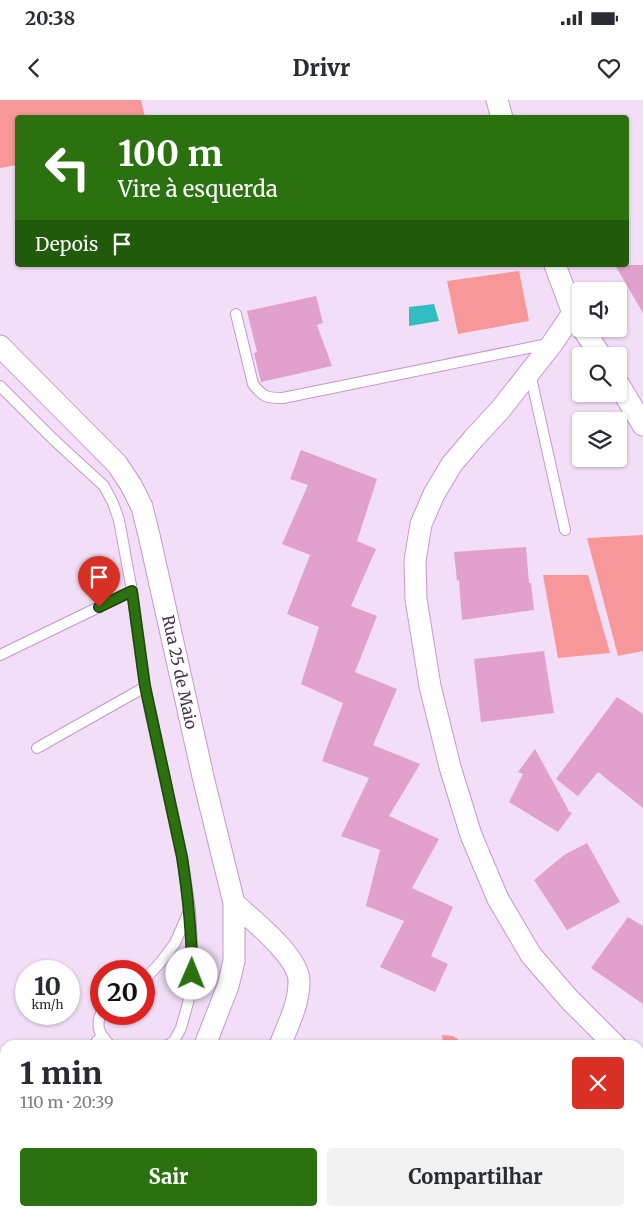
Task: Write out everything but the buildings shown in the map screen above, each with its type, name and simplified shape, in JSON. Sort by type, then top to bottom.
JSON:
[{"type":"street","points":[[497,100],[501,115]]},
{"type":"street","points":[[556,267],[572,306]]},
{"type":"street","points":[[572,328],[552,344],[500,410],[452,464],[434,494],[421,524],[415,561],[416,599],[430,686],[450,766],[471,835],[498,899],[532,955],[569,999],[610,1040]]},
{"type":"street","name":"Rua 25 de Maio","points":[[0,346],[117,464],[131,485],[142,507],[234,904],[234,961],[228,986],[207,1040]]},
{"type":"street","points":[[627,398],[643,425]]},
{"type":"street","points":[[234,904],[264,930],[295,966],[300,981],[297,999],[282,1040]]},
{"type":"lane","points":[[236,314],[253,384],[260,393],[270,398],[283,398],[552,344]]},
{"type":"lane","points":[[530,372],[565,530]]},
{"type":"lane","points":[[0,386],[52,439],[104,486],[119,520],[132,591],[145,686],[182,857],[190,910],[192,974],[188,1003],[181,1028],[174,1040]]},
{"type":"lane","points":[[0,655],[132,591]]},
{"type":"lane","points":[[37,748],[145,686]]},
{"type":"lane","points":[[155,968],[175,943],[190,910]]},
{"type":"lane","points":[[98,1025],[98,1040]]},
{"type":"shaded area","points":[[0,100],[141,100],[145,115],[15,115],[15,165],[0,168]]},
{"type":"shaded area","points":[[519,271],[529,321],[458,334],[447,281]]},
{"type":"shaded area","points":[[643,535],[643,651],[618,656],[587,538]]},
{"type":"shaded area","points":[[543,575],[588,575],[610,653],[558,658]]},
{"type":"shaded area","points":[[442,1035],[453,1036],[459,1040],[442,1040]]},
{"type":"water","points":[[434,304],[439,321],[409,326],[409,307]]},
{"type":"route","points":[[99,607],[132,591],[145,686],[182,857],[190,910],[192,974]]}]
